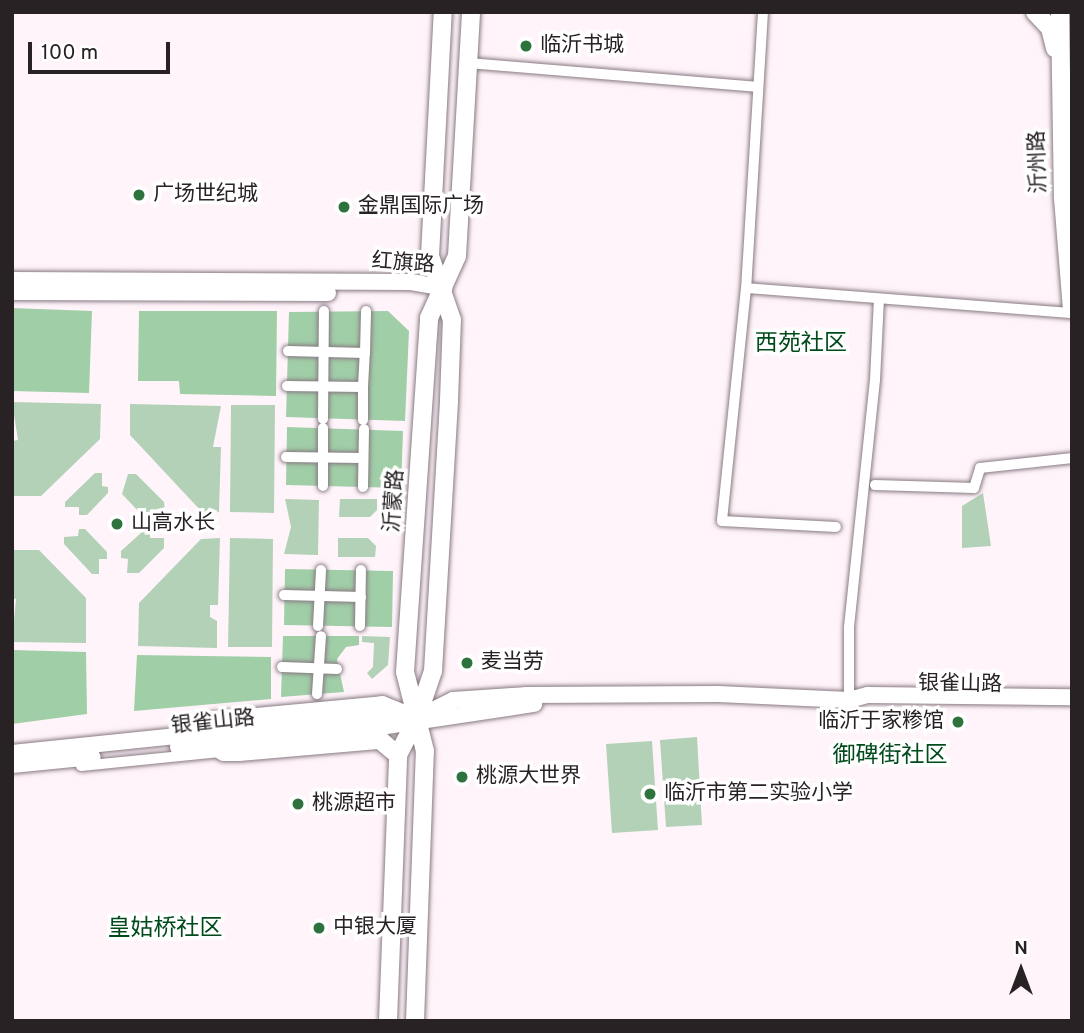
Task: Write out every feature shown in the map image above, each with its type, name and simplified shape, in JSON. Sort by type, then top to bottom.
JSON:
[{"type":"main road","points":[[388,1021],[398,755],[417,718],[433,671],[452,320],[430,256],[443,12]]},
{"type":"main road","name":"沂蒙路","points":[[415,1021],[425,751],[405,672],[429,318],[457,256],[471,12]]},
{"type":"main road","points":[[1035,12],[1051,28],[1060,71]]},
{"type":"main road","name":"沂州路","points":[[1060,12],[1060,71],[1072,311]]},
{"type":"main road","points":[[1071,12],[1072,19]]},
{"type":"main road","name":"红旗路","points":[[12,280],[411,282],[443,288]]},
{"type":"main road","name":"红旗路","points":[[12,292],[411,293],[443,288]]},
{"type":"main road","name":"银雀山路","points":[[849,700],[868,695],[1072,697]]},
{"type":"main road","name":"银雀山路","points":[[12,765],[218,748],[530,704],[718,705],[778,699],[849,700],[867,705],[1072,708]]},
{"type":"main road","points":[[166,738],[214,720],[382,704],[417,718]]},
{"type":"main road","name":"银雀山路","points":[[12,753],[381,715],[417,718]]},
{"type":"main road","points":[[218,748],[380,740],[398,755]]},
{"type":"street","points":[[763,12],[746,288],[722,521],[836,527]]},
{"type":"street","points":[[467,63],[757,87]]},
{"type":"street","points":[[746,288],[1072,311]]},
{"type":"street","points":[[849,700],[849,627],[879,299]]},
{"type":"street","points":[[362,487],[366,311]]},
{"type":"street","points":[[323,486],[324,312]]},
{"type":"street","points":[[288,351],[365,353]]},
{"type":"street","points":[[287,386],[363,387]]},
{"type":"street","points":[[286,457],[362,458]]},
{"type":"street","points":[[875,485],[974,488],[980,468],[1072,458]]},
{"type":"street","points":[[317,694],[321,570]]},
{"type":"street","points":[[360,626],[361,570]]},
{"type":"street","points":[[284,595],[360,597]]},
{"type":"street","points":[[282,667],[337,669]]},
{"type":"street","points":[[12,746],[181,729],[214,720]]},
{"type":"street","points":[[12,772],[218,748]]},
{"type":"green space","points":[[12,308],[92,311],[89,393],[12,391]]},
{"type":"green space","points":[[139,311],[277,311],[276,396],[180,394],[179,381],[138,381]]},
{"type":"green space","points":[[388,311],[409,331],[405,421],[286,417],[289,312]]},
{"type":"green space","points":[[12,402],[101,404],[100,439],[41,496],[12,496],[12,441],[18,440]]},
{"type":"green space","points":[[130,404],[221,406],[213,447],[221,447],[219,512],[202,512],[130,435]]},
{"type":"green space","points":[[231,405],[275,405],[274,513],[230,512]]},
{"type":"green space","points":[[287,427],[403,431],[401,488],[286,485]]},
{"type":"green space","points":[[95,473],[102,473],[102,486],[108,487],[108,493],[87,515],[79,515],[79,507],[65,507],[65,502]]},
{"type":"green space","points":[[128,474],[136,474],[164,502],[165,510],[151,509],[150,517],[144,517],[122,494]]},
{"type":"green space","points":[[983,493],[991,546],[962,548],[962,506]]},
{"type":"green space","points":[[285,499],[319,500],[318,555],[284,554],[291,527]]},
{"type":"green space","points":[[340,499],[377,499],[377,510],[370,517],[339,517]]},
{"type":"green space","points":[[79,529],[85,529],[107,552],[107,559],[99,559],[99,574],[92,574],[64,544],[64,537],[78,536]]},
{"type":"green space","points":[[150,531],[150,538],[164,538],[164,548],[139,573],[127,573],[128,559],[121,558],[121,551],[142,532]]},
{"type":"green space","points":[[220,538],[218,605],[210,605],[210,617],[217,621],[217,648],[138,646],[139,603],[201,539]]},
{"type":"green space","points":[[230,538],[273,539],[272,647],[228,647]]},
{"type":"green space","points":[[338,538],[368,538],[376,546],[375,557],[338,557]]},
{"type":"green space","points":[[12,550],[39,550],[86,598],[86,643],[12,642],[16,599],[12,598]]},
{"type":"green space","points":[[285,569],[393,571],[392,627],[284,625]]},
{"type":"green space","points":[[283,636],[359,636],[359,645],[346,647],[337,659],[344,692],[281,697]]},
{"type":"green space","points":[[362,636],[390,637],[388,665],[372,679],[367,673],[373,667],[374,643],[362,642]]},
{"type":"green space","points":[[12,650],[86,652],[87,714],[12,724]]},
{"type":"green space","points":[[137,655],[271,657],[271,699],[134,711]]},
{"type":"green space","points":[[697,737],[702,825],[666,827],[660,740]]},
{"type":"green space","points":[[652,741],[658,830],[612,833],[606,744]]},
{"type":"place","name":"临沂书城","points":[[526,46]]},
{"type":"place","name":"广场世纪城","points":[[139,195]]},
{"type":"place","name":"金鼎国际广场","points":[[344,207]]},
{"type":"place","name":"山高水长","points":[[117,524]]},
{"type":"place","name":"麦当劳","points":[[467,663]]},
{"type":"place","name":"临沂于家糁馆","points":[[958,722]]},
{"type":"place","name":"桃源大世界","points":[[462,777]]},
{"type":"place","name":"临沂市第二实验小学","points":[[650,794]]},
{"type":"place","name":"桃源超市","points":[[298,804]]},
{"type":"place","name":"中银大厦","points":[[319,928]]},
{"type":"district","name":"西苑社区","points":[[801,345]]},
{"type":"district","name":"御碑街社区","points":[[890,757]]},
{"type":"district","name":"皇姑桥社区","points":[[165,930]]}]
